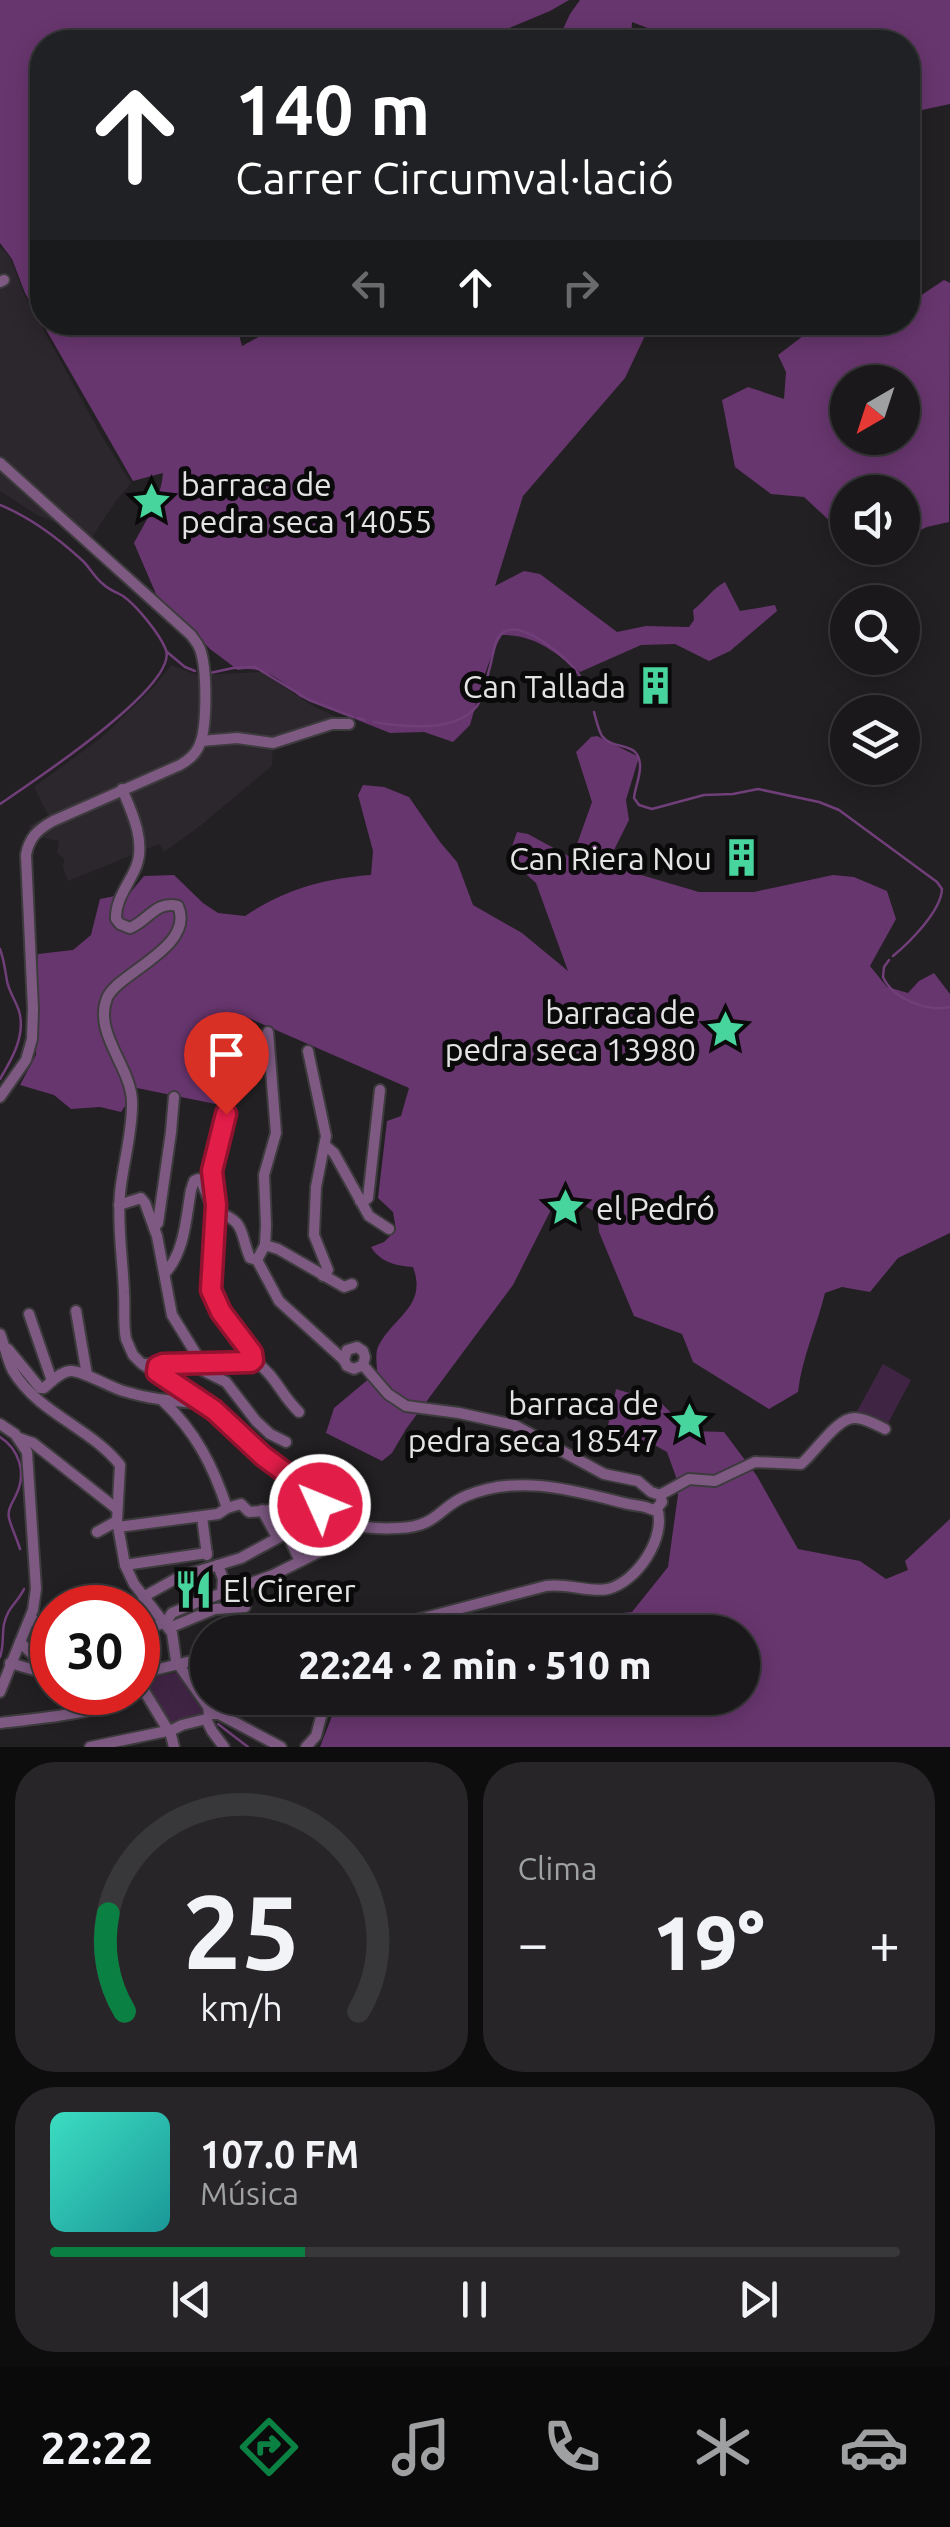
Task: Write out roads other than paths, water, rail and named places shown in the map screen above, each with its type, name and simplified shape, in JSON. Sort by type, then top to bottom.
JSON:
[{"type":"street","points":[[0,463],[198,644],[203,662],[204,710],[201,741],[195,754],[184,763],[53,821],[30,839],[26,856],[32,970],[30,1050],[0,1097]]},
{"type":"street","points":[[201,741],[237,738],[273,743],[332,724],[349,724]]},
{"type":"street","points":[[122,789],[133,816],[139,856],[117,905],[116,919],[130,928],[165,904],[175,905],[181,912],[176,932],[163,948],[118,984],[106,1002],[106,1029],[132,1102],[119,1204],[124,1330],[131,1351],[142,1364],[160,1368],[253,1360]]},
{"type":"street","points":[[257,1260],[265,1244],[264,1174],[277,1125],[268,1032]]},
{"type":"street","points":[[308,1051],[326,1127],[326,1146],[316,1181],[313,1230],[328,1270],[323,1276]]},
{"type":"street","points":[[360,1201],[368,1198],[380,1090]]},
{"type":"street","points":[[154,1228],[160,1212],[174,1097]]},
{"type":"street","points":[[227,1102],[212,1171],[216,1205],[212,1297],[253,1360],[273,1375],[286,1399],[299,1412]]},
{"type":"street","points":[[326,1146],[334,1153],[372,1219],[388,1229]]},
{"type":"street","points":[[165,1273],[172,1266],[181,1241],[194,1181],[201,1181],[214,1211],[238,1222],[248,1253],[257,1260],[278,1302],[350,1368],[358,1369],[365,1361],[356,1347],[347,1350],[344,1360]]},
{"type":"street","points":[[119,1204],[141,1198],[145,1204],[165,1273],[172,1315],[201,1362]]},
{"type":"street","points":[[265,1244],[344,1287],[352,1284]]},
{"type":"street","points":[[76,1310],[87,1375]]},
{"type":"street","points":[[29,1314],[52,1381]]},
{"type":"street","points":[[2,1338],[36,1386],[44,1388],[68,1371],[163,1401],[203,1403]]},
{"type":"street","points":[[2,1338],[13,1371],[34,1395],[117,1460],[121,1475],[117,1519],[125,1565],[137,1585]]},
{"type":"street","points":[[187,1363],[226,1382],[256,1421],[286,1442]]},
{"type":"street","points":[[362,1366],[388,1394],[406,1406],[514,1425],[604,1474],[635,1480],[656,1493]]},
{"type":"street","points":[[160,1368],[214,1410],[263,1456],[320,1493],[320,1510]]},
{"type":"street","points":[[0,1377],[13,1371]]},
{"type":"street","points":[[163,1401],[184,1421],[202,1448],[227,1508]]},
{"type":"street","points":[[435,1615],[546,1586],[566,1584],[602,1590],[617,1586],[632,1575],[650,1552],[659,1525],[660,1514],[645,1496],[689,1479],[715,1480],[756,1462],[801,1464],[850,1418],[885,1429]]},
{"type":"street","points":[[0,1424],[33,1443],[117,1519]]},
{"type":"street","points":[[0,1692],[35,1604],[28,1457],[19,1438]]},
{"type":"street","points":[[96,1532],[117,1519],[202,1517],[241,1504],[249,1512],[320,1510],[352,1524],[402,1528],[436,1518],[464,1497],[495,1486],[579,1490],[629,1505],[652,1507]]},
{"type":"street","points":[[262,1510],[277,1538]]},
{"type":"street","points":[[202,1517],[207,1553],[222,1578],[222,1594]]},
{"type":"street","points":[[167,1625],[172,1613],[261,1581],[341,1540],[352,1524]]},
{"type":"street","points":[[160,1586],[241,1558],[284,1534],[300,1561]]},
{"type":"street","points":[[125,1565],[207,1553]]},
{"type":"street","points":[[160,1627],[202,1613],[245,1606],[240,1588]]},
{"type":"street","points":[[160,1617],[174,1636],[178,1665],[208,1707],[208,1717],[224,1747]]},
{"type":"street","points":[[20,1642],[30,1652]]},
{"type":"street","points":[[160,1671],[190,1662]]},
{"type":"street","points":[[10,1663],[30,1669]]},
{"type":"street","points":[[90,1747],[219,1714],[281,1747]]},
{"type":"street","points":[[0,1723],[65,1715]]},
{"type":"street","points":[[159,1715],[174,1747]]},
{"type":"street","points":[[306,1747],[316,1736],[322,1715]]},
{"type":"waterway","points":[[0,505],[54,537],[105,586],[128,600],[166,650],[164,666],[126,710],[0,804]]},
{"type":"waterway","points":[[374,722],[428,726],[468,715],[481,698],[496,641],[509,630],[528,633],[559,654],[579,674],[591,700]]},
{"type":"waterway","points":[[167,652],[195,671]]},
{"type":"waterway","points":[[210,673],[255,667],[309,700],[353,717]]},
{"type":"waterway","points":[[594,712],[602,736],[638,757],[640,768],[634,798],[639,805],[652,809],[704,795],[758,789],[819,802],[839,810],[937,882],[942,889],[931,916],[893,956]]},
{"type":"waterway","points":[[358,718],[365,720]]},
{"type":"waterway","points":[[0,949],[21,1020],[17,1046],[0,1079]]},
{"type":"waterway","points":[[889,960],[883,977],[894,992],[921,1006],[950,1007]]},
{"type":"waterway","points":[[0,1437],[12,1448],[21,1470],[9,1515],[20,1549]]},
{"type":"waterway","points":[[0,1657],[5,1618],[24,1589]]},
{"type":"waterway","points":[[218,1724],[248,1747]]},
{"type":"place","name":"barraca de pedra seca 14055","points":[[151,502]]},
{"type":"place","name":"Can Tallada","points":[[656,686]]},
{"type":"place","name":"Can Riera Nou","points":[[742,858]]},
{"type":"place","name":"barraca de pedra seca 13980","points":[[726,1030]]},
{"type":"place","name":"el Pedró","points":[[566,1208]]},
{"type":"place","name":"barraca de pedra seca 18547","points":[[689,1421]]},
{"type":"place","name":"El Cirerer","points":[[193,1590]]}]
